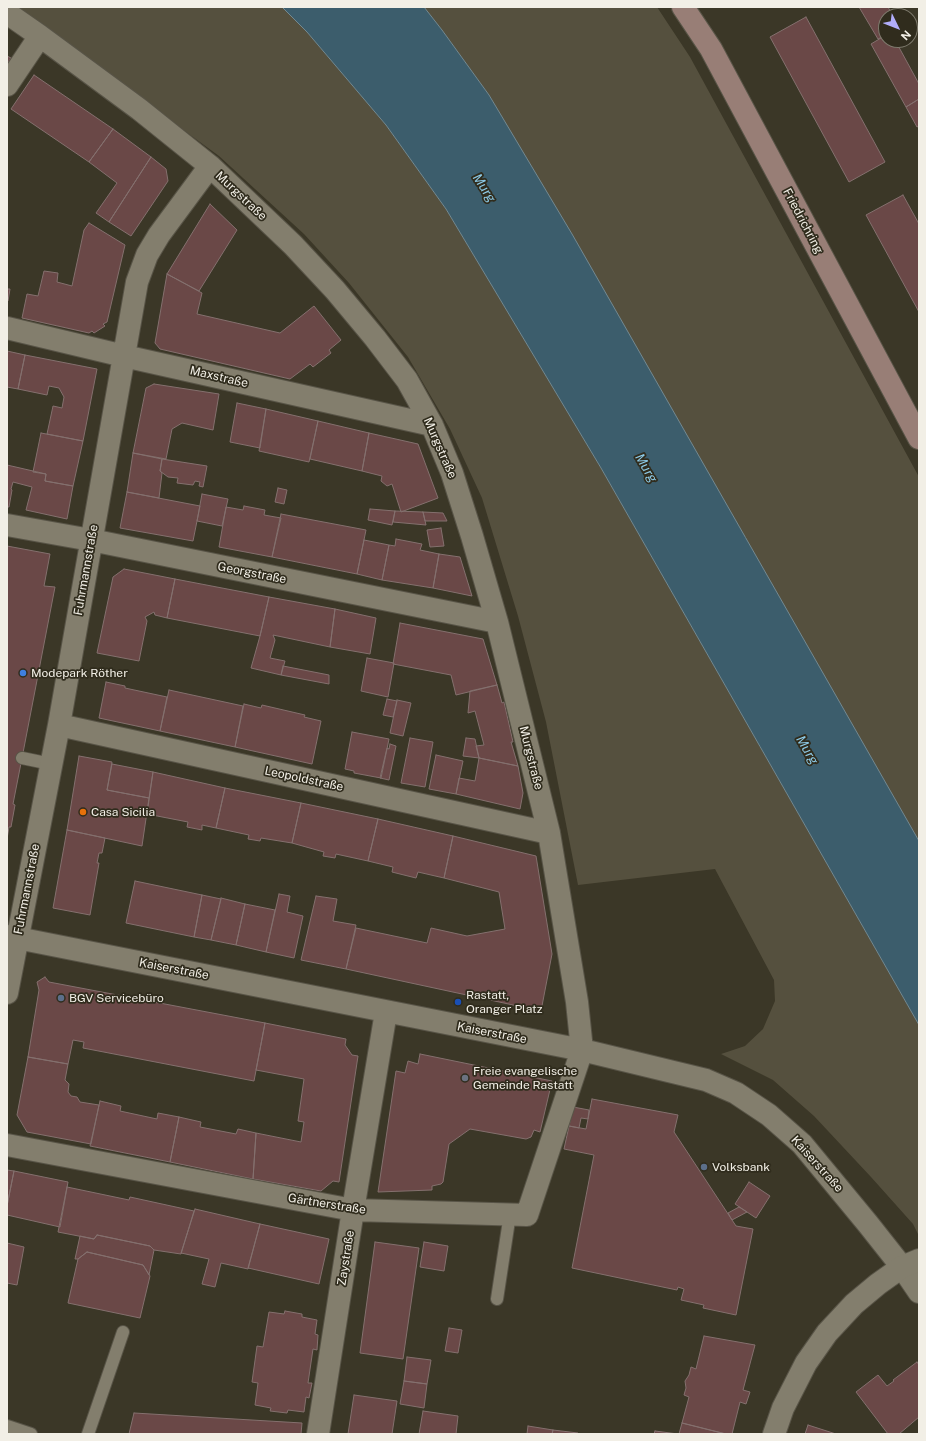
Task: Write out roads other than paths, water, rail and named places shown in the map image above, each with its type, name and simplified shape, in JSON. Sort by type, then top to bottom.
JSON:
[{"type":"main road","name":"Friedrichring","points":[[683,7],[711,49],[918,436]]},
{"type":"street","name":"Murgstraße","points":[[7,14],[40,36],[139,109],[210,166],[293,245],[335,290],[375,338],[407,380],[432,425],[452,473],[497,622],[550,833],[577,1002],[582,1050]]},
{"type":"street","points":[[7,85],[40,36]]},
{"type":"street","name":"Fuhrmannstraße","points":[[7,993],[12,937],[52,764],[137,282],[148,255],[159,236],[210,166]]},
{"type":"street","name":"Maxstraße","points":[[7,328],[124,356],[432,425]]},
{"type":"street","name":"Georgstraße","points":[[7,525],[91,540],[497,622]]},
{"type":"street","name":"Leopoldstraße","points":[[59,725],[550,833]]},
{"type":"street","name":"Kaiserstraße","points":[[12,937],[582,1050],[706,1080],[741,1096],[769,1115],[802,1144],[911,1264],[919,1292]]},
{"type":"street","name":"Zaystraße","points":[[318,1434],[386,1012]]},
{"type":"street","name":"Gärtnerstraße","points":[[7,1145],[353,1210],[527,1215],[582,1050]]},
{"type":"street","points":[[774,1434],[783,1408],[806,1363],[827,1333],[860,1299],[878,1284],[911,1264]]},
{"type":"lane","points":[[22,758],[52,764]]},
{"type":"lane","points":[[496,1299],[510,1214]]},
{"type":"lane","points":[[88,1434],[123,1332]]},
{"type":"lane","points":[[7,1426],[31,1434]]},
{"type":"water","name":"Murg","points":[[282,7],[424,7],[489,95],[572,234],[919,841],[919,1025],[601,468],[446,209],[386,125],[307,32]]},
{"type":"place","name":"Modepark Röther","points":[[23,673]]},
{"type":"place","name":"Casa Sicilia","points":[[83,812]]},
{"type":"place","name":"BGV Servicebüro","points":[[61,998]]},
{"type":"place","name":"Rastatt, Oranger Platz","points":[[458,1002]]},
{"type":"place","name":"Freie evangelische Gemeinde Rastatt","points":[[465,1078]]},
{"type":"place","name":"Volksbank","points":[[704,1167]]}]
